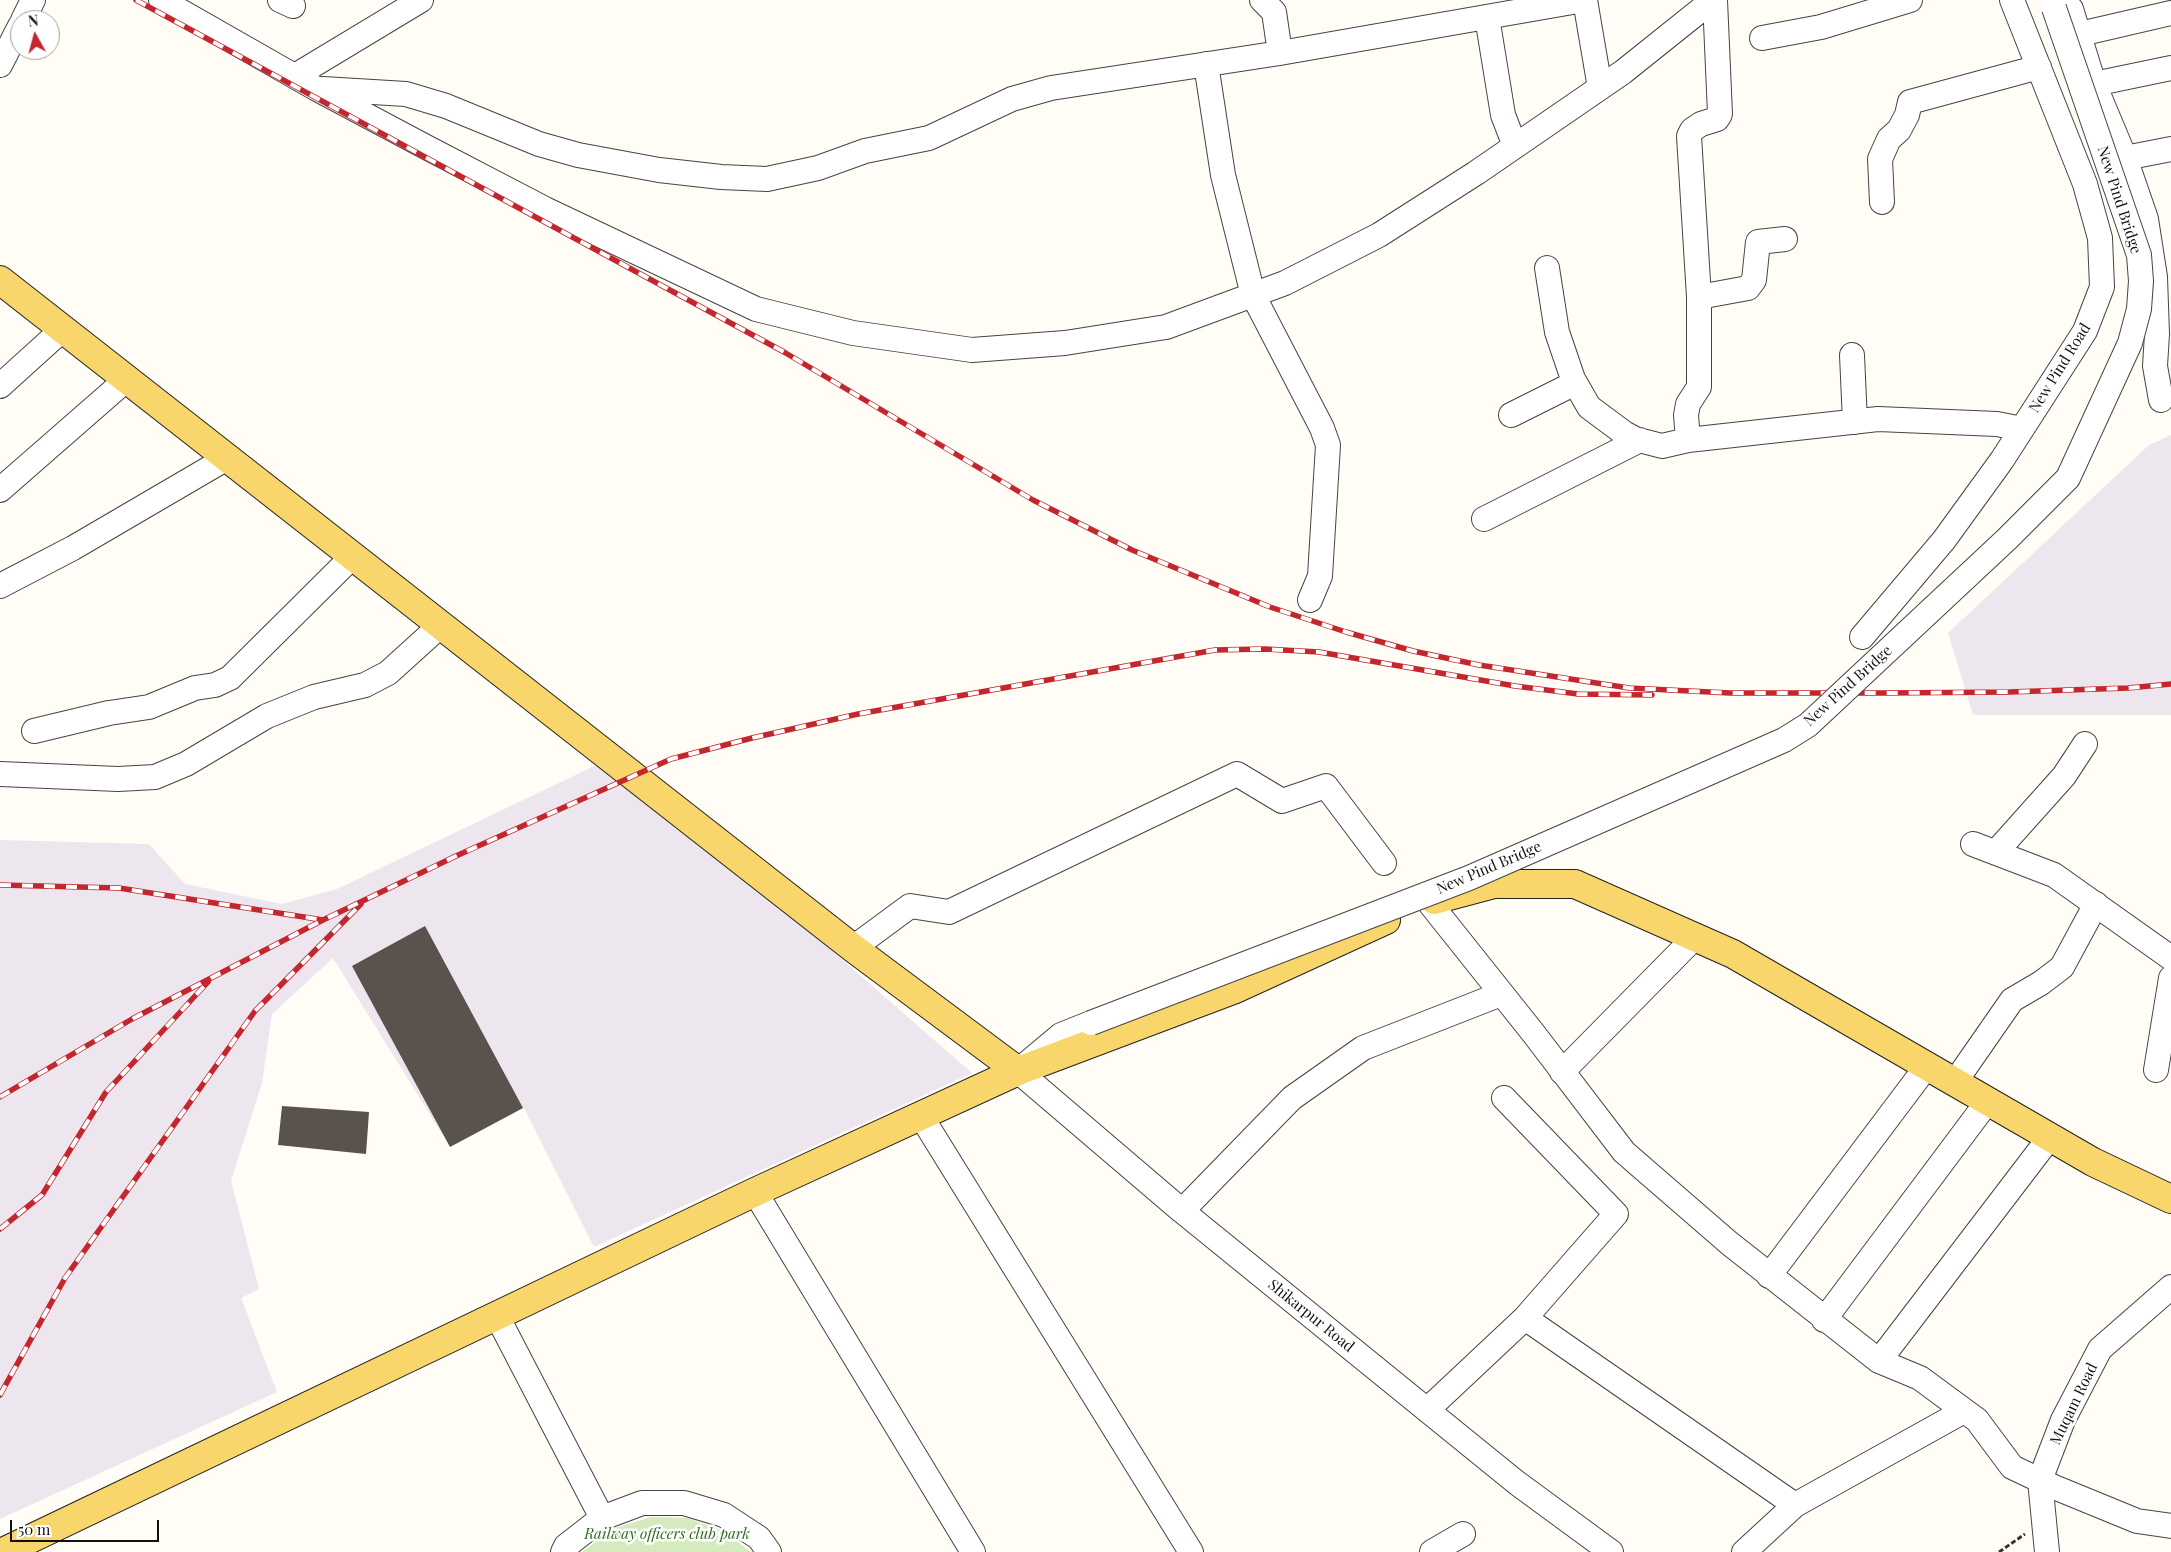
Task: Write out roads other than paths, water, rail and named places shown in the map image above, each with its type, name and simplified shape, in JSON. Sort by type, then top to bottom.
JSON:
[{"type":"main road","points":[[0,280],[853,948],[1018,1071]]},
{"type":"main road","points":[[3,1552],[756,1192],[1018,1071],[1233,990],[1428,901],[1494,884],[1575,884],[1733,954],[2093,1162],[2171,1199]]},
{"type":"street","points":[[161,0],[317,89],[545,208],[756,309],[853,333],[972,350],[1066,343],[1166,327],[1285,283],[1379,236],[1623,72],[1714,0]]},
{"type":"street","points":[[295,76],[421,0]]},
{"type":"street","points":[[1262,0],[1274,12],[1280,53]]},
{"type":"street","points":[[317,89],[406,94],[446,106],[539,144],[578,155],[659,170],[721,177],[767,179],[818,168],[865,151],[929,138],[1012,99],[1051,88],[1280,53],[1584,0],[1600,88]]},
{"type":"street","points":[[1688,440],[1686,415],[1688,404],[1698,387],[1699,297],[1690,136],[1692,130],[1701,124],[1717,119],[1720,114],[1714,0]]},
{"type":"street","points":[[1762,38],[1821,27],[1910,0]]},
{"type":"street","name":"New Pind Road","points":[[1862,637],[1944,540],[2002,460],[2085,332],[2102,288],[2100,238],[2085,184],[2012,0]]},
{"type":"street","points":[[2055,3],[2071,9],[2094,84],[2125,158],[2146,219],[2155,277],[2157,334],[2154,366],[2160,400]]},
{"type":"street","name":"New Pind Bridge","points":[[1018,1071],[1061,1036],[1091,1023],[1469,878],[1784,740],[1808,725],[2000,545],[2068,478],[2130,343],[2139,309],[2141,281],[2138,255],[2055,3]]},
{"type":"street","points":[[2080,34],[2171,13]]},
{"type":"street","points":[[1487,18],[1503,115],[1515,146]]},
{"type":"street","points":[[0,65],[10,46]]},
{"type":"street","points":[[1206,64],[1223,175],[1253,295],[1322,428],[1328,446],[1320,576],[1310,600]]},
{"type":"street","points":[[1882,202],[1880,159],[1889,140],[1899,130],[1907,115],[1910,102],[2039,67]]},
{"type":"street","points":[[2094,84],[2171,68]]},
{"type":"street","points":[[2125,158],[2171,149]]},
{"type":"street","points":[[1699,297],[1748,288],[1754,280],[1758,242],[1785,239]]},
{"type":"street","points":[[1547,268],[1556,332],[1575,383],[1588,407],[1624,434],[1640,440],[1662,446],[1688,440],[1878,419],[1997,424],[2022,429]]},
{"type":"street","points":[[0,386],[63,329]]},
{"type":"street","points":[[1852,356],[1855,422]]},
{"type":"street","points":[[0,490],[127,379]]},
{"type":"street","points":[[1512,415],[1575,383]]},
{"type":"street","points":[[1484,519],[1640,440]]},
{"type":"street","points":[[0,586],[73,548],[227,458]]},
{"type":"street","points":[[34,731],[109,713],[149,707],[195,688],[215,685],[230,678],[353,556]]},
{"type":"street","points":[[0,774],[118,779],[154,777],[186,764],[267,716],[314,697],[365,685],[388,673],[441,625]]},
{"type":"street","points":[[1996,852],[2064,776],[2085,744]]},
{"type":"street","points":[[853,948],[910,906],[949,912],[1237,774],[1282,801],[1326,786],[1384,863]]},
{"type":"street","points":[[1973,844],[2054,875],[2171,958]]},
{"type":"street","points":[[1428,901],[1624,1152],[1769,1276],[1879,1361],[1920,1378],[1977,1420],[2012,1467],[2137,1521],[2171,1526]]},
{"type":"street","points":[[1955,1082],[2012,1000],[2041,984],[2062,967],[2096,904]]},
{"type":"street","points":[[1562,1072],[1695,937]]},
{"type":"street","points":[[2156,1070],[2171,978]]},
{"type":"street","points":[[1182,1211],[1292,1098],[1363,1048],[1501,994]]},
{"type":"street","points":[[1769,1276],[1927,1066]]},
{"type":"street","name":"Shikarpur Road","points":[[1018,1071],[1182,1211],[1427,1410],[1517,1483],[1611,1552]]},
{"type":"street","points":[[1427,1410],[1525,1318],[1616,1214],[1504,1098]]},
{"type":"street","points":[[1824,1320],[1988,1101]]},
{"type":"street","points":[[922,1116],[1191,1552]]},
{"type":"street","points":[[1879,1361],[2050,1137]]},
{"type":"street","points":[[756,1192],[973,1552]]},
{"type":"street","name":"Muqam Road","points":[[2046,1552],[2040,1480],[2063,1420],[2100,1349],[2171,1287]]},
{"type":"street","points":[[497,1316],[602,1518]]},
{"type":"street","points":[[1525,1318],[1795,1504]]},
{"type":"street","points":[[1744,1552],[1795,1504],[1964,1411]]},
{"type":"street","points":[[562,1552],[566,1546],[602,1518],[642,1503],[684,1503],[724,1515],[759,1538],[769,1552]]},
{"type":"street","points":[[1432,1552],[1463,1534]]},
{"type":"railway","points":[[136,0],[784,352],[1033,500],[1132,550],[1270,607],[1346,632],[1413,651],[1479,665],[1629,688],[1730,693],[1886,693],[2009,692],[2128,688],[2171,684]]},
{"type":"railway","points":[[0,1097],[132,1019],[323,920],[456,856],[671,759],[752,738],[858,714],[1215,650],[1265,649],[1319,652],[1515,686],[1578,694],[1652,695]]},
{"type":"railway","points":[[0,885],[119,888],[323,920]]},
{"type":"railway","points":[[0,1395],[65,1278],[255,1011],[361,904]]},
{"type":"railway","points":[[0,1229],[42,1195],[106,1092],[208,982]]},
{"type":"park label","name":"Railway officers club park","points":[[667,1534]]}]
